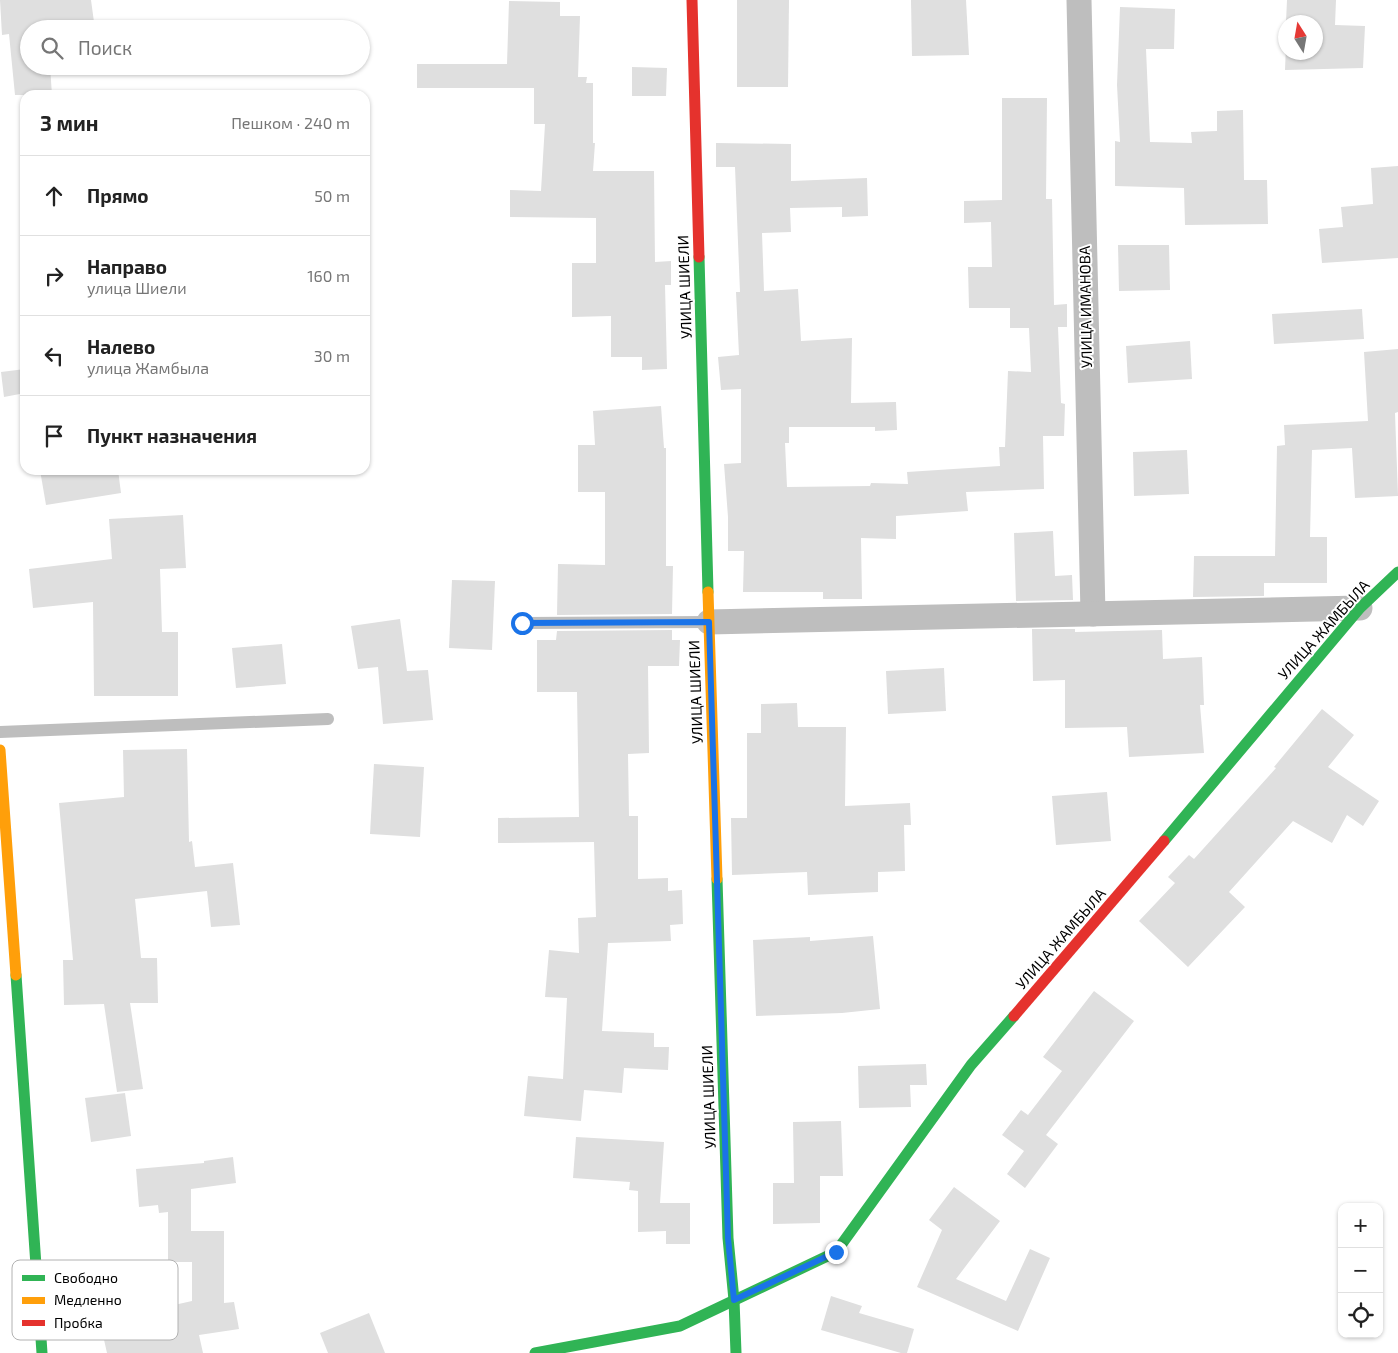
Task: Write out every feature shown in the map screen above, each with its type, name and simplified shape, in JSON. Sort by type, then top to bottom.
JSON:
[{"type":"street","name":"УЛИЦА ШИЕЛИ","points":[[692,0],[728,1238],[734,1300],[736,1353]]},
{"type":"street","name":"УЛИЦА ИМАНОВА","points":[[1079,0],[1092,614]]},
{"type":"street","name":"УЛИЦА ЖАМБЫЛА","points":[[535,1353],[680,1326],[836,1252],[971,1065],[1067,956],[1360,608],[1398,572]]},
{"type":"street","points":[[709,622],[1360,608]]},
{"type":"street","points":[[0,750],[36,1260]]},
{"type":"street","points":[[41,1340],[42,1353]]},
{"type":"lane","points":[[522,623],[709,622]]},
{"type":"lane","points":[[0,732],[328,719]]},
{"type":"building","points":[[0,0],[91,0],[94,20],[20,20],[20,75],[51,75],[52,90],[20,90],[20,95],[15,95],[9,34],[2,35]]},
{"type":"building","points":[[737,0],[789,0],[788,87],[737,87]]},
{"type":"building","points":[[911,0],[966,0],[969,55],[912,56]]},
{"type":"building","points":[[1287,0],[1336,0],[1335,25],[1365,26],[1363,68],[1285,70],[1285,60],[1323,60],[1323,15],[1286,15]]},
{"type":"building","points":[[509,1],[560,2],[560,16],[580,16],[578,77],[587,77],[586,83],[593,83],[593,143],[595,143],[593,171],[654,171],[655,262],[671,261],[671,285],[665,285],[667,369],[642,370],[642,357],[611,357],[611,316],[572,317],[572,263],[596,263],[596,218],[510,217],[510,190],[541,191],[545,124],[534,124],[534,88],[417,88],[417,64],[507,64]]},
{"type":"building","points":[[1120,7],[1175,9],[1174,49],[1146,49],[1150,142],[1192,143],[1191,132],[1217,131],[1217,111],[1243,110],[1244,180],[1267,180],[1268,224],[1185,225],[1184,188],[1115,186],[1115,141],[1120,142],[1117,85]]},
{"type":"building","points":[[632,67],[667,68],[666,96],[632,96]]},
{"type":"building","points":[[1002,98],[1047,98],[1046,199],[1052,199],[1054,305],[1067,304],[1067,327],[1058,327],[1061,403],[1065,404],[1064,436],[1043,436],[1044,489],[966,492],[968,511],[896,516],[896,539],[861,538],[862,599],[823,599],[823,592],[743,592],[744,551],[728,551],[728,517],[724,464],[741,463],[741,389],[721,390],[718,357],[739,355],[736,292],[740,292],[735,167],[716,167],[716,143],[791,144],[791,181],[867,178],[868,216],[842,217],[842,207],[790,208],[791,232],[762,233],[764,291],[798,289],[801,341],[852,338],[851,403],[896,402],[897,430],[875,431],[875,427],[789,427],[789,443],[785,443],[787,487],[870,486],[871,483],[908,484],[907,472],[1000,466],[999,447],[1005,447],[1008,371],[1031,372],[1029,328],[1010,328],[1010,308],[969,308],[968,267],[992,267],[991,222],[964,223],[964,201],[1002,200]]},
{"type":"building","points":[[1398,166],[1398,258],[1322,263],[1319,229],[1343,227],[1341,207],[1373,204],[1371,168]]},
{"type":"building","points":[[1118,245],[1169,245],[1170,290],[1119,291]]},
{"type":"building","points":[[1362,309],[1364,339],[1274,344],[1272,314]]},
{"type":"building","points":[[1190,341],[1192,379],[1128,383],[1126,346]]},
{"type":"building","points":[[1398,349],[1398,412],[1395,413],[1398,496],[1355,498],[1352,448],[1312,450],[1310,537],[1327,537],[1327,583],[1264,583],[1264,596],[1193,597],[1194,556],[1275,556],[1277,446],[1285,445],[1284,425],[1368,421],[1364,352]]},
{"type":"building","points":[[20,370],[20,394],[4,397],[1,372]]},
{"type":"building","points":[[661,406],[664,448],[666,448],[666,566],[673,566],[672,614],[557,615],[558,564],[605,565],[605,492],[578,492],[578,445],[595,445],[593,411]]},
{"type":"building","points":[[1187,450],[1189,494],[1134,496],[1133,452]]},
{"type":"building","points":[[41,475],[119,475],[121,493],[46,505]]},
{"type":"building","points":[[183,515],[186,568],[160,569],[162,632],[178,632],[178,696],[94,696],[93,602],[33,608],[29,569],[112,559],[109,519]]},
{"type":"building","points":[[1053,531],[1055,576],[1072,575],[1073,600],[1016,601],[1014,533]]},
{"type":"building","points":[[452,580],[495,581],[492,650],[449,648]]},
{"type":"building","points":[[400,619],[407,671],[428,670],[433,720],[383,724],[378,667],[358,669],[351,626]]},
{"type":"building","points":[[1032,629],[1075,629],[1075,632],[1162,630],[1163,659],[1202,657],[1204,705],[1200,705],[1204,753],[1129,757],[1127,727],[1065,728],[1065,680],[1033,681]]},
{"type":"building","points":[[672,630],[672,640],[680,640],[679,666],[648,666],[649,753],[628,754],[629,816],[638,816],[638,879],[668,878],[668,891],[682,890],[683,924],[670,925],[671,941],[608,943],[602,1031],[654,1033],[654,1047],[669,1047],[668,1070],[624,1068],[622,1093],[584,1090],[581,1121],[524,1116],[528,1076],[563,1079],[567,998],[545,997],[549,950],[579,953],[578,918],[596,917],[594,842],[498,843],[498,818],[579,817],[577,692],[537,692],[537,640],[556,640],[557,631]]},
{"type":"building","points":[[282,644],[286,684],[236,688],[232,648]]},
{"type":"building","points":[[944,668],[946,711],[888,714],[886,671]]},
{"type":"building","points":[[797,703],[798,727],[846,727],[845,806],[910,803],[911,825],[904,825],[905,871],[878,872],[878,892],[808,895],[807,872],[732,875],[731,818],[747,818],[747,733],[761,733],[761,704]]},
{"type":"building","points":[[1322,709],[1354,735],[1328,767],[1379,801],[1363,826],[1347,815],[1332,843],[1293,821],[1229,892],[1245,907],[1188,967],[1139,921],[1175,883],[1168,877],[1189,855],[1194,859],[1276,768],[1274,767]]},
{"type":"building","points":[[187,749],[189,842],[192,841],[195,867],[233,863],[240,925],[211,927],[207,891],[135,899],[141,958],[157,958],[158,1003],[130,1003],[143,1089],[117,1092],[104,1004],[64,1005],[63,960],[73,960],[59,803],[124,797],[123,750]]},
{"type":"building","points":[[374,764],[424,767],[420,837],[370,834]]},
{"type":"building","points":[[1107,792],[1111,841],[1056,845],[1052,796]]},
{"type":"building","points":[[873,936],[880,1009],[842,1013],[756,1016],[753,940],[810,937],[810,941]]},
{"type":"building","points":[[1094,991],[1134,1021],[1046,1135],[1058,1144],[1025,1188],[1007,1174],[1024,1151],[1002,1135],[1021,1110],[1028,1115],[1062,1071],[1043,1057]]},
{"type":"building","points":[[926,1064],[927,1085],[910,1085],[911,1107],[859,1108],[858,1066]]},
{"type":"building","points":[[125,1093],[131,1136],[91,1142],[85,1098]]},
{"type":"building","points":[[841,1121],[843,1176],[820,1176],[820,1223],[773,1224],[773,1183],[794,1183],[793,1122]]},
{"type":"building","points":[[576,1137],[664,1142],[660,1203],[690,1203],[690,1244],[666,1244],[666,1231],[638,1232],[638,1191],[629,1190],[630,1182],[573,1178]]},
{"type":"building","points":[[233,1157],[236,1183],[191,1189],[191,1231],[224,1231],[224,1303],[234,1302],[239,1329],[199,1335],[203,1353],[107,1353],[104,1340],[178,1340],[178,1304],[192,1301],[192,1262],[168,1260],[168,1212],[159,1213],[158,1205],[139,1207],[136,1169],[204,1163],[204,1161]]},
{"type":"building","points":[[954,1187],[1000,1221],[956,1279],[1006,1301],[1030,1249],[1050,1258],[1018,1331],[917,1287],[942,1230],[929,1220]]},
{"type":"building","points":[[831,1296],[862,1306],[859,1313],[914,1329],[907,1353],[901,1353],[821,1330]]},
{"type":"building","points":[[369,1313],[385,1353],[328,1353],[320,1333]]},
{"type":"traffic: fast","points":[[699,257],[708,592]]},
{"type":"traffic: fast","points":[[1164,841],[1360,608],[1398,572]]},
{"type":"traffic: fast","points":[[717,879],[728,1238],[734,1300],[736,1353]]},
{"type":"traffic: fast","points":[[16,975],[36,1260]]},
{"type":"traffic: fast","points":[[535,1353],[680,1326],[836,1252],[971,1065],[1014,1016]]},
{"type":"traffic: fast","points":[[41,1340],[42,1353]]},
{"type":"traffic: slow","points":[[708,592],[717,879]]},
{"type":"traffic: slow","points":[[0,750],[16,975]]},
{"type":"traffic: jam","points":[[692,0],[699,257]]},
{"type":"traffic: jam","points":[[1014,1016],[1164,841]]},
{"type":"route","points":[[522,623],[709,622],[728,1238],[734,1300],[836,1252]]}]
